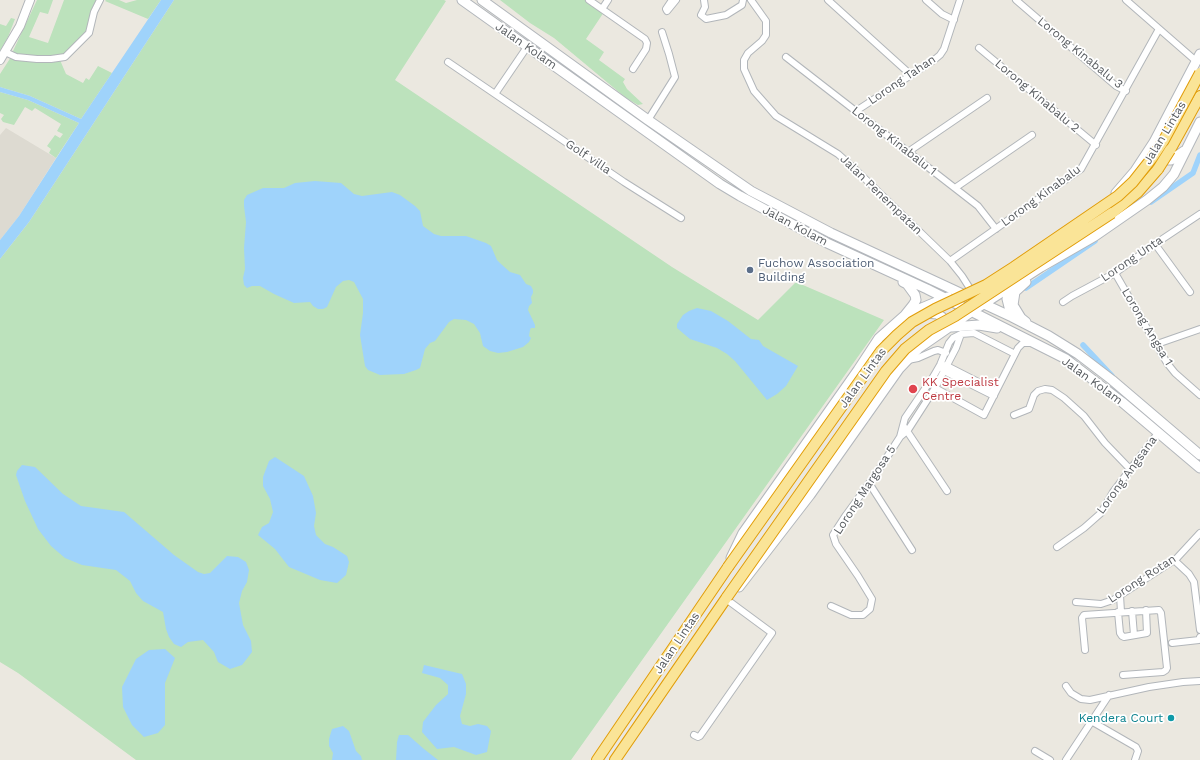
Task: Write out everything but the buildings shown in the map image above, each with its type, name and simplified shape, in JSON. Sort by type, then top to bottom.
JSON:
[{"type":"highway","name":"Jalan Lintas","points":[[600,756],[728,567],[882,351],[912,322],[935,308],[992,282],[1118,196],[1133,182],[1164,140],[1200,73]]},
{"type":"highway","name":"Jalan Lintas","points":[[615,760],[726,598],[886,371],[905,349],[929,330],[955,316],[1122,206],[1138,192],[1158,169],[1200,96]]},
{"type":"highway","points":[[600,756],[617,736],[620,735],[624,737],[626,742]]},
{"type":"main road","name":"Jalan Kolam","points":[[462,0],[714,180],[740,196],[827,243],[921,286],[1066,359],[1200,468]]},
{"type":"main road","name":"Jalan Kolam","points":[[482,0],[648,120],[751,191],[831,233],[1012,317],[1049,336],[1078,354],[1095,366],[1200,455]]},
{"type":"main road","name":"Jalan Lintas","points":[[905,315],[915,312],[991,277],[1116,193],[1135,171],[1154,142],[1198,57]]},
{"type":"main road","points":[[563,58],[567,68],[564,73]]},
{"type":"main road","name":"Jalan Lintas","points":[[726,598],[741,586],[789,523],[899,369],[907,360],[929,341],[971,312],[1040,267],[1095,236],[1138,207],[1164,186],[1174,174],[1200,122]]},
{"type":"main road","points":[[1160,128],[1156,151],[1161,158],[1171,160],[1187,149]]},
{"type":"main road","points":[[1032,327],[1022,318],[1013,305],[1015,292],[1028,280],[1075,251],[1095,236]]},
{"type":"main road","points":[[911,270],[924,280],[925,285],[921,286]]},
{"type":"main road","points":[[728,567],[743,533],[879,338],[905,315],[916,300],[915,295],[907,284],[891,273]]},
{"type":"main road","points":[[1012,286],[1007,299],[1008,308],[1012,317]]},
{"type":"main road","points":[[915,312],[937,314],[942,317],[944,322],[943,326],[929,341]]},
{"type":"main road","points":[[950,327],[980,325],[1005,329]]},
{"type":"street","points":[[0,60],[20,26],[30,0]]},
{"type":"street","points":[[5,52],[16,57],[37,59],[65,57],[89,34],[94,12],[100,0]]},
{"type":"street","points":[[589,0],[646,39],[646,49],[633,69]]},
{"type":"street","points":[[602,9],[608,0]]},
{"type":"street","points":[[672,0],[666,9],[667,11],[676,0]]},
{"type":"street","points":[[704,0],[706,7],[701,15],[706,19],[726,15],[742,5],[743,0]]},
{"type":"street","name":"Jalan Penempatan","points":[[751,0],[766,21],[766,35],[762,41],[748,53],[744,60],[744,69],[754,91],[776,116],[838,154],[856,170],[950,261],[969,287]]},
{"type":"street","points":[[828,0],[911,75]]},
{"type":"street","points":[[926,0],[942,14],[954,20]]},
{"type":"street","name":"Lorong Tahan","points":[[856,111],[940,55],[944,49],[960,0]]},
{"type":"street","name":"Lorong Kinabalu 3","points":[[1016,0],[1116,86],[1126,91]]},
{"type":"street","points":[[1126,0],[1159,30],[1198,57]]},
{"type":"street","name":"Lorong Kinabalu","points":[[950,261],[1081,169],[1096,145],[1159,30]]},
{"type":"street","points":[[648,120],[675,77],[662,32]]},
{"type":"street","points":[[495,94],[527,47]]},
{"type":"street","name":"Lorong Kinabalu 2","points":[[979,48],[1096,145]]},
{"type":"street","name":"Lorong Kinabalu 1","points":[[786,57],[978,206],[996,229]]},
{"type":"street","name":"Golf villa","points":[[448,62],[624,182],[681,218]]},
{"type":"street","points":[[908,152],[987,98]]},
{"type":"street","points":[[955,188],[1032,135]]},
{"type":"street","name":"Lorong Unta","points":[[1063,302],[1115,273],[1155,244],[1199,217]]},
{"type":"street","points":[[1155,244],[1190,292]]},
{"type":"street","name":"Lorong Angsa 1","points":[[1115,273],[1167,363],[1200,395]]},
{"type":"street","points":[[1157,344],[1200,329]]},
{"type":"street","points":[[944,367],[946,353],[950,343],[953,338],[961,334],[974,334],[1015,354]]},
{"type":"street","points":[[944,367],[956,348],[961,334]]},
{"type":"street","points":[[935,388],[984,415],[1020,345],[1023,343],[1034,343]]},
{"type":"street","points":[[907,360],[938,350],[946,353]]},
{"type":"street","points":[[944,367],[995,393]]},
{"type":"street","name":"Lorong Margosa 5","points":[[831,606],[851,615],[863,615],[870,609],[872,599],[836,544],[833,535],[900,437],[908,430],[935,388],[944,367]]},
{"type":"street","name":"Lorong Margosa 5","points":[[900,437],[905,418],[933,377],[944,367]]},
{"type":"street","points":[[1014,415],[1029,409],[1034,395],[1038,391],[1045,389],[1052,390],[1064,398],[1084,416],[1105,443],[1130,469]]},
{"type":"street","points":[[902,425],[908,430],[947,491]]},
{"type":"street","name":"Lorong Angsana","points":[[1057,547],[1084,528],[1101,513],[1130,469],[1158,433]]},
{"type":"street","points":[[869,483],[912,550]]},
{"type":"street","name":"Lorong Rotan","points":[[1076,602],[1101,604],[1113,600],[1174,560],[1200,533]]},
{"type":"street","points":[[1174,560],[1189,574],[1194,582],[1200,630]]},
{"type":"street","points":[[1120,596],[1118,612],[1120,634],[1124,636],[1147,634],[1146,610]]},
{"type":"street","points":[[694,735],[700,736],[772,633],[726,598]]},
{"type":"street","points":[[1113,600],[1118,612]]},
{"type":"street","points":[[1085,650],[1082,617],[1084,615],[1159,610],[1161,613],[1167,669],[1164,672],[1123,675]]},
{"type":"street","points":[[1132,611],[1134,635]]},
{"type":"street","points":[[1172,643],[1199,640],[1200,637]]},
{"type":"street","points":[[1066,686],[1071,693],[1081,699],[1090,700],[1109,695],[1183,682],[1200,681]]},
{"type":"street","points":[[1066,760],[1109,695]]},
{"type":"street","points":[[1091,721],[1136,747],[1138,751],[1135,760]]},
{"type":"street","points":[[1035,751],[1050,760]]},
{"type":"shaded area","points":[[6,128],[56,158],[19,216],[0,240],[0,135]]},
{"type":"green space","points":[[37,0],[53,0],[48,14],[40,12],[29,37],[48,43],[64,0],[97,0],[87,32],[63,55],[51,58],[13,54],[13,51]]},
{"type":"green space","points":[[119,0],[126,3],[137,0],[161,0],[148,19],[105,1]]},
{"type":"green space","points":[[174,0],[444,0],[446,1],[395,80],[672,267],[758,320],[796,282],[884,320],[571,760],[136,760],[18,673],[0,662],[0,259],[29,222]]},
{"type":"green space","points":[[500,0],[585,0],[604,12],[586,39],[604,52],[599,60],[625,79],[623,82],[627,89],[643,104],[638,105],[626,98],[554,38],[530,23]]},
{"type":"green space","points":[[11,18],[15,19],[8,37],[0,51],[0,24],[6,26]]},
{"type":"green space","points":[[11,57],[60,60],[66,74],[83,83],[86,78],[89,80],[98,66],[112,73],[81,119],[30,96],[0,87],[0,74]]},
{"type":"green space","points":[[0,92],[28,100],[79,123],[56,158],[49,153],[51,149],[47,146],[55,135],[60,138],[63,134],[57,131],[61,124],[35,108],[32,111],[25,107],[14,125],[3,122],[1,119],[4,115],[0,113]]},
{"type":"water","points":[[161,0],[174,0],[29,222],[0,259],[0,240],[19,216],[79,123],[28,100],[0,92],[0,87],[30,96],[81,119]]},
{"type":"water","points":[[315,181],[341,183],[354,194],[362,196],[392,192],[400,195],[420,211],[423,226],[434,234],[441,236],[466,236],[491,246],[497,260],[510,272],[520,275],[526,284],[531,286],[533,290],[531,297],[532,303],[528,310],[535,328],[531,328],[530,330],[529,336],[531,338],[529,342],[523,347],[507,352],[498,353],[490,351],[483,346],[480,333],[474,324],[466,320],[454,319],[449,322],[435,341],[430,343],[425,349],[420,368],[404,374],[380,375],[368,370],[365,366],[360,335],[363,299],[354,282],[349,280],[343,281],[336,287],[327,307],[323,309],[318,309],[310,302],[294,303],[260,286],[252,286],[247,288],[244,285],[243,278],[245,269],[244,248],[246,222],[244,200],[247,195],[263,188],[284,188],[295,183]]},
{"type":"water","points":[[697,308],[711,311],[728,321],[751,339],[759,340],[763,346],[798,366],[786,386],[767,400],[735,361],[727,354],[717,348],[690,339],[677,328],[677,324],[683,315]]},
{"type":"water","points":[[275,457],[304,476],[313,496],[316,513],[314,526],[316,535],[325,544],[347,556],[349,562],[346,575],[337,583],[320,580],[289,567],[275,549],[258,535],[262,527],[269,523],[273,512],[270,499],[263,486],[263,477],[269,461]]},
{"type":"water","points":[[22,465],[35,467],[63,494],[81,506],[124,512],[174,555],[198,572],[204,574],[210,573],[227,556],[238,557],[246,562],[249,570],[247,582],[242,591],[239,603],[243,625],[251,641],[252,652],[242,665],[230,669],[218,662],[214,652],[203,640],[188,642],[181,647],[174,644],[166,629],[163,612],[143,601],[136,593],[130,581],[116,570],[82,565],[65,558],[51,546],[38,529],[25,501],[16,475],[17,471]]},
{"type":"water","points":[[165,649],[175,658],[165,683],[165,725],[158,733],[144,737],[132,725],[123,707],[122,687],[136,659],[149,650]]},
{"type":"water","points":[[424,665],[462,674],[466,684],[466,694],[460,716],[462,724],[470,726],[478,724],[487,726],[491,731],[487,752],[476,755],[454,747],[437,749],[422,732],[423,722],[436,705],[448,694],[448,685],[440,678],[422,673]]},
{"type":"water","points":[[343,726],[349,731],[356,751],[361,756],[362,760],[332,760],[333,753],[329,746],[329,739],[332,729]]},
{"type":"water","points":[[399,735],[408,735],[438,760],[396,760]]},
{"type":"waterway","points":[[1151,202],[1193,173],[1200,155]]},
{"type":"waterway","points":[[1026,288],[1095,241]]},
{"type":"waterway","points":[[1083,345],[1112,376]]},
{"type":"place","name":"Fuchow Association Building","points":[[750,270]]},
{"type":"place","name":"KK Specialist Centre","points":[[913,389]]},
{"type":"place","name":"Kendera Court","points":[[1171,718]]}]
